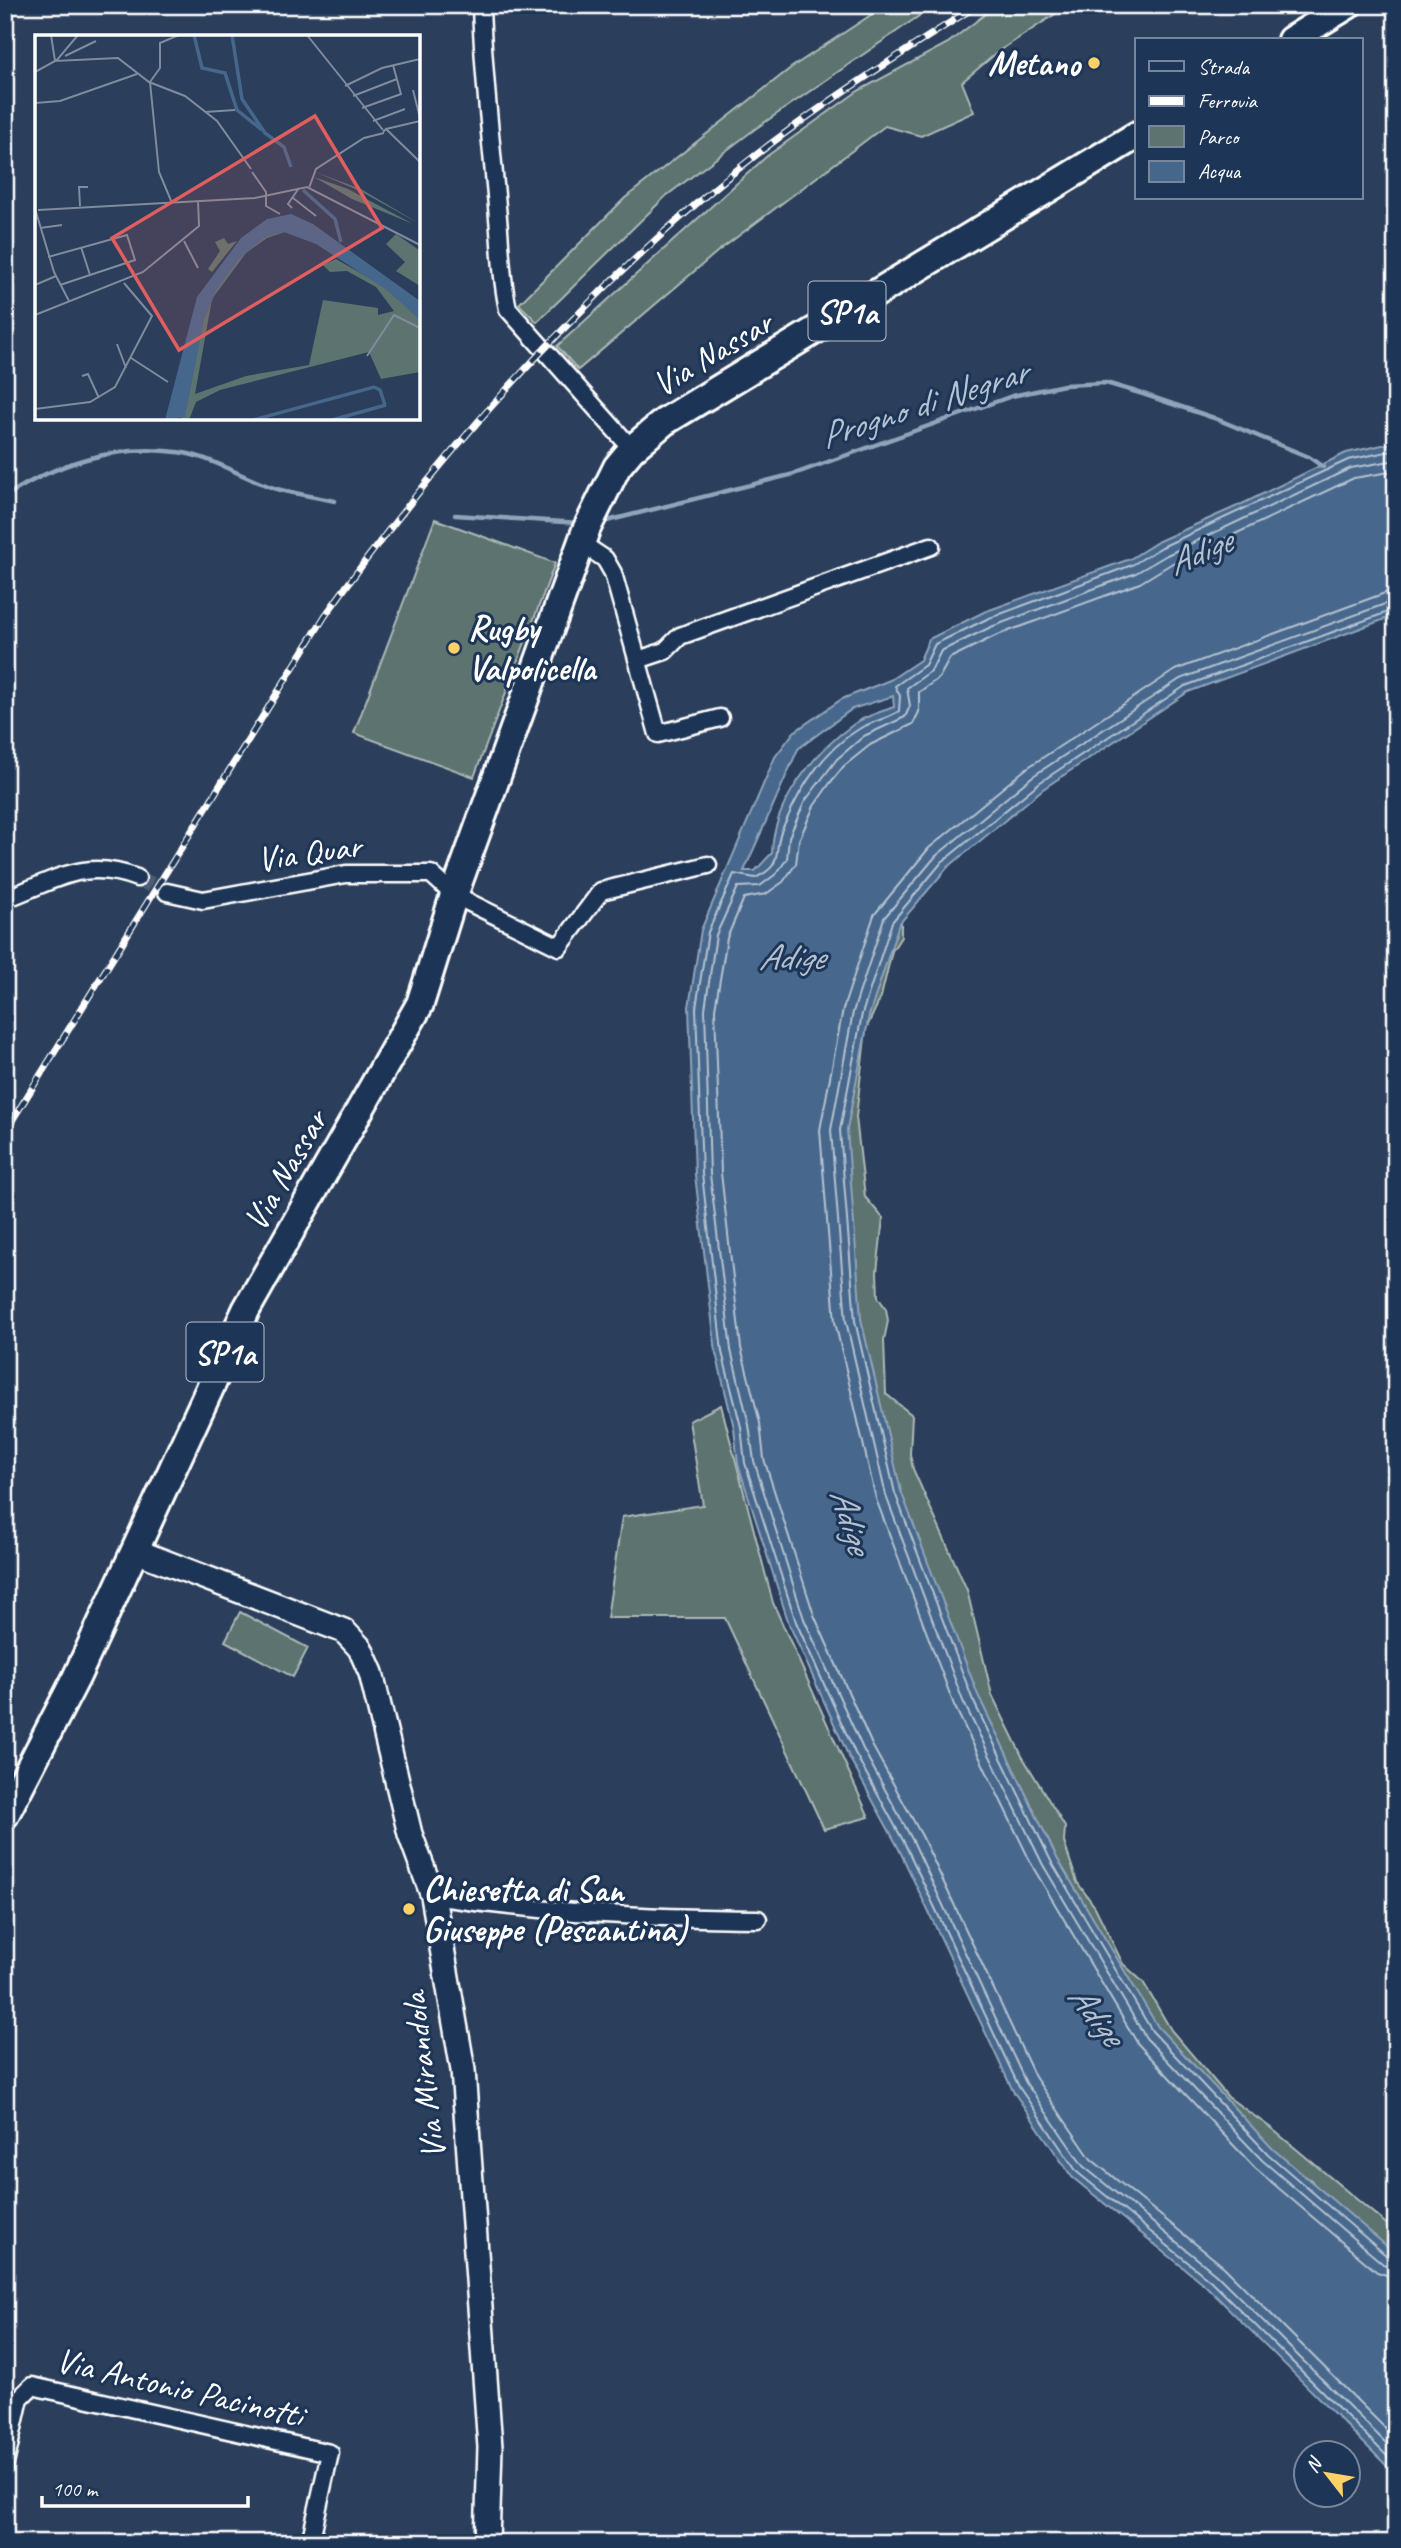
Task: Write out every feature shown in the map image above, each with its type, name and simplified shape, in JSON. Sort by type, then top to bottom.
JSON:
[{"type":"main road","points":[[1294,38],[1348,5]]},
{"type":"main road","name":"Via Nassar","points":[[7,1806],[76,1678],[246,1310],[420,1004],[454,895],[584,536],[599,498],[632,449],[664,422],[1135,136]]},
{"type":"street","points":[[481,5],[483,75],[499,220],[501,281],[508,309],[632,449]]},
{"type":"street","points":[[584,536],[605,559],[613,573],[658,734],[720,718]]},
{"type":"street","points":[[638,660],[665,651],[680,636],[931,546]]},
{"type":"street","name":"Via Quar","points":[[167,892],[203,900],[346,874],[431,874],[454,895],[559,947],[601,891],[708,865]]},
{"type":"street","points":[[5,899],[48,881],[90,868],[115,869],[137,878]]},
{"type":"street","name":"Via Mirandola","points":[[136,1551],[344,1631],[360,1648],[371,1673],[410,1834],[433,1896],[463,2070],[490,2447],[487,2543]]},
{"type":"street","points":[[433,1896],[512,1908],[623,1918],[758,1919]]},
{"type":"street","name":"Via Antonio Pacinotti","points":[[5,2464],[20,2398],[32,2386],[56,2389],[330,2453],[310,2543]]},
{"type":"green space","points":[[886,5],[935,5],[755,129],[666,196],[537,322],[519,304],[625,198],[792,67]]},
{"type":"green space","points":[[997,5],[1069,5],[999,51],[962,82],[974,112],[921,136],[885,126],[717,252],[578,370],[557,346],[767,156],[858,91],[948,43]]},
{"type":"green space","name":"Rugby Valpolicella","points":[[435,519],[555,563],[474,777],[354,733]]},
{"type":"green space","points":[[901,920],[901,937],[892,951],[881,997],[866,1029],[856,1117],[865,1197],[883,1218],[877,1272],[878,1297],[886,1309],[888,1321],[884,1340],[886,1394],[912,1415],[910,1454],[913,1469],[967,1590],[992,1695],[1022,1756],[1065,1827],[1064,1842],[1077,1882],[1095,1907],[1123,1964],[1143,1982],[1171,2030],[1228,2097],[1271,2128],[1396,2232],[1396,2273],[1322,2196],[1311,2180],[1198,2107],[969,1729],[825,1239],[842,1023]]},
{"type":"green space","points":[[721,1405],[773,1603],[869,1817],[824,1829],[725,1618],[607,1618],[622,1517],[703,1505],[689,1421]]},
{"type":"green space","points":[[240,1612],[308,1648],[293,1677],[225,1641]]},
{"type":"water","name":"Adige","points":[[1396,442],[1396,615],[1188,692],[1043,789],[947,868],[899,924],[869,1016],[847,1129],[861,1319],[901,1491],[978,1695],[1057,1858],[1158,2027],[1273,2149],[1396,2254],[1396,2475],[1206,2286],[1072,2177],[1013,2091],[898,1847],[849,1757],[789,1624],[738,1464],[734,1428],[716,1353],[695,1175],[689,1007],[701,930],[775,757],[794,732],[842,699],[890,680],[920,660],[929,639],[984,612],[1130,559],[1159,541],[1346,453]],"holes":[[[893,696],[894,707],[868,716],[824,749],[798,780],[780,816],[772,853],[755,871],[744,871],[798,749],[852,709]]]},
{"type":"waterway","name":"Progno di Negrar","points":[[599,523],[794,474],[1012,396],[1064,385],[1106,383],[1143,394],[1214,418],[1309,457],[1323,467]]},
{"type":"waterway","name":"Progno di Negrar","points":[[5,497],[45,474],[87,459],[154,450],[190,454],[277,489],[335,501]]},
{"type":"waterway","name":"Progno di Negrar","points":[[455,515],[580,523]]},
{"type":"tunnel","points":[[137,878],[167,892]]},
{"type":"railway","points":[[5,1132],[325,616],[453,451],[498,399],[594,298],[696,204],[798,124],[978,5]]},
{"type":"place","name":"Metano","points":[[1094,63]]},
{"type":"place","name":"Rugby Valpolicella","points":[[454,648]]},
{"type":"place","name":"Chiesetta di San Giuseppe (Pescantina)","points":[[409,1909]]}]
